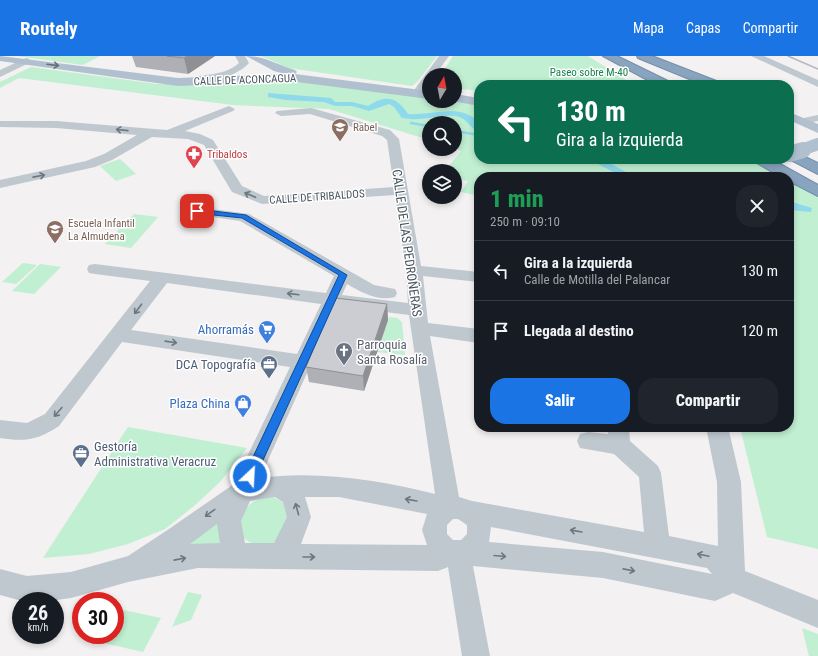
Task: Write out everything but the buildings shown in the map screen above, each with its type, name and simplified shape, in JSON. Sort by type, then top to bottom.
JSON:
[{"type":"highway","points":[[626,56],[689,80]]},
{"type":"highway","points":[[642,56],[689,80]]},
{"type":"highway","points":[[603,57],[632,80]]},
{"type":"highway","points":[[603,57],[655,80]]},
{"type":"highway","points":[[794,142],[818,155]]},
{"type":"highway","points":[[794,156],[818,169]]},
{"type":"highway","points":[[769,164],[784,172]]},
{"type":"highway","points":[[794,178],[818,191]]},
{"type":"main road","name":"CALLE DE ACONCAGUA","points":[[251,56],[278,69],[308,76],[422,92]]},
{"type":"main road","name":"CALLE DE ACONCAGUA","points":[[0,58],[178,82],[289,77],[422,92]]},
{"type":"main road","points":[[462,95],[474,96]]},
{"type":"main road","points":[[462,99],[474,101]]},
{"type":"main road","points":[[794,118],[818,129]]},
{"type":"main road","points":[[794,152],[814,147],[818,144]]},
{"type":"street","points":[[118,74],[176,79],[212,78],[234,72],[240,68],[244,63],[240,56]]},
{"type":"street","points":[[436,68],[444,56]]},
{"type":"street","points":[[646,56],[689,80]]},
{"type":"street","points":[[756,56],[818,84]]},
{"type":"street","points":[[0,74],[26,62]]},
{"type":"street","name":"CALLE DE TRIBALDOS","points":[[169,133],[229,109]]},
{"type":"street","name":"CALLE DE LAS PEDROÑERAS","points":[[281,113],[311,112],[386,133],[393,139],[400,191],[414,270],[419,328],[445,488],[455,510]]},
{"type":"street","points":[[803,121],[818,118]]},
{"type":"street","name":"CALLE DE TRIBALDOS","points":[[0,124],[60,124],[169,133],[195,137],[209,143],[237,189],[262,200],[400,191]]},
{"type":"street","points":[[0,184],[90,164],[108,157],[150,132]]},
{"type":"street","points":[[197,211],[244,216],[370,290],[389,292]]},
{"type":"street","points":[[95,270],[332,298],[417,310]]},
{"type":"street","points":[[414,270],[474,276]]},
{"type":"street","points":[[235,555],[229,521],[343,275]]},
{"type":"street","points":[[0,429],[23,433],[37,430],[52,420],[162,278]]},
{"type":"street","points":[[419,328],[474,335]]},
{"type":"street","points":[[118,335],[302,362]]},
{"type":"street","points":[[718,432],[729,482],[732,579]]},
{"type":"street","points":[[588,441],[619,436],[650,473],[658,546]]},
{"type":"street","points":[[278,486],[293,496],[299,517],[290,540],[280,557]]},
{"type":"street","points":[[128,569],[175,540],[242,491],[278,486],[339,487],[423,502],[455,510],[714,557],[732,579],[818,614]]},
{"type":"street","points":[[0,582],[27,589],[71,585],[128,569],[198,555],[438,558],[457,552],[474,546],[480,534],[477,521],[455,510],[443,512],[435,521],[434,533],[440,545],[457,552],[603,565],[715,588],[732,579]]},
{"type":"street","points":[[457,552],[476,656]]},
{"type":"green space","points":[[17,56],[100,56],[83,65]]},
{"type":"green space","points":[[261,56],[437,56],[428,68],[422,68],[422,76],[412,86],[289,68]]},
{"type":"green space","name":"Paseo sobre M-40","points":[[453,56],[588,56],[626,80],[474,80],[474,90],[462,89],[462,68],[445,68]]},
{"type":"green space","points":[[31,67],[157,84],[214,84],[286,80],[422,97],[422,108],[462,108],[462,103],[474,104],[474,164],[757,164],[774,172],[474,172],[474,195],[462,192],[468,181],[462,180],[462,164],[451,164],[457,156],[462,156],[462,116],[422,116],[422,138],[329,109],[233,105],[19,78],[0,88],[0,82]]},
{"type":"green space","points":[[120,159],[136,174],[116,181],[100,166]]},
{"type":"green space","points":[[794,182],[818,196],[818,549],[767,537],[741,432],[794,432]]},
{"type":"green space","points":[[134,214],[158,217],[131,248],[105,244]]},
{"type":"green space","points":[[23,263],[37,265],[16,284],[2,282]]},
{"type":"green space","points":[[40,264],[61,267],[34,294],[12,291]]},
{"type":"green space","points":[[389,317],[397,318],[402,322],[405,355],[377,352]]},
{"type":"green space","points":[[128,427],[247,448],[220,482],[194,506],[165,529],[128,544],[89,554],[43,558]]},
{"type":"green space","points":[[272,497],[282,502],[290,511],[277,541],[263,545],[253,544],[241,535],[240,527],[243,513],[250,504],[263,498]]},
{"type":"green space","points":[[222,509],[220,543],[188,548],[183,542]]},
{"type":"green space","points":[[188,592],[202,595],[191,620],[172,627]]},
{"type":"green space","points":[[124,610],[161,618],[143,652],[108,644],[124,644]]},
{"type":"green space","points":[[802,628],[818,634],[818,656],[809,656]]},
{"type":"water","points":[[794,203],[812,208],[811,212],[794,210]]},
{"type":"waterway","points":[[271,95],[286,98],[331,100],[328,102],[335,104],[352,104],[369,109],[381,102],[390,101],[394,103],[405,116],[415,117],[455,114],[464,116],[474,123]]},
{"type":"waterway","points":[[411,123],[422,125]]},
{"type":"waterway","points":[[462,132],[474,134]]},
{"type":"waterway","points":[[605,164],[620,172]]},
{"type":"railway","points":[[788,56],[818,69]]},
{"type":"place","name":"Rabel","points":[[340,142]]},
{"type":"place","name":"Tribaldos","points":[[194,169]]},
{"type":"place","name":"Escuela Infantil La Almudena","points":[[55,244]]},
{"type":"place","name":"Ahorramás","points":[[267,344]]},
{"type":"place","name":"Parroquia Santa Rosalía","points":[[344,366]]},
{"type":"place","name":"DCA Topografía","points":[[269,379]]},
{"type":"place","name":"Plaza China","points":[[243,418]]},
{"type":"place","name":"Gestoría Administrativa Veracruz","points":[[81,468]]},
{"type":"route","points":[[197,211],[244,216],[343,275],[250,476]]}]
